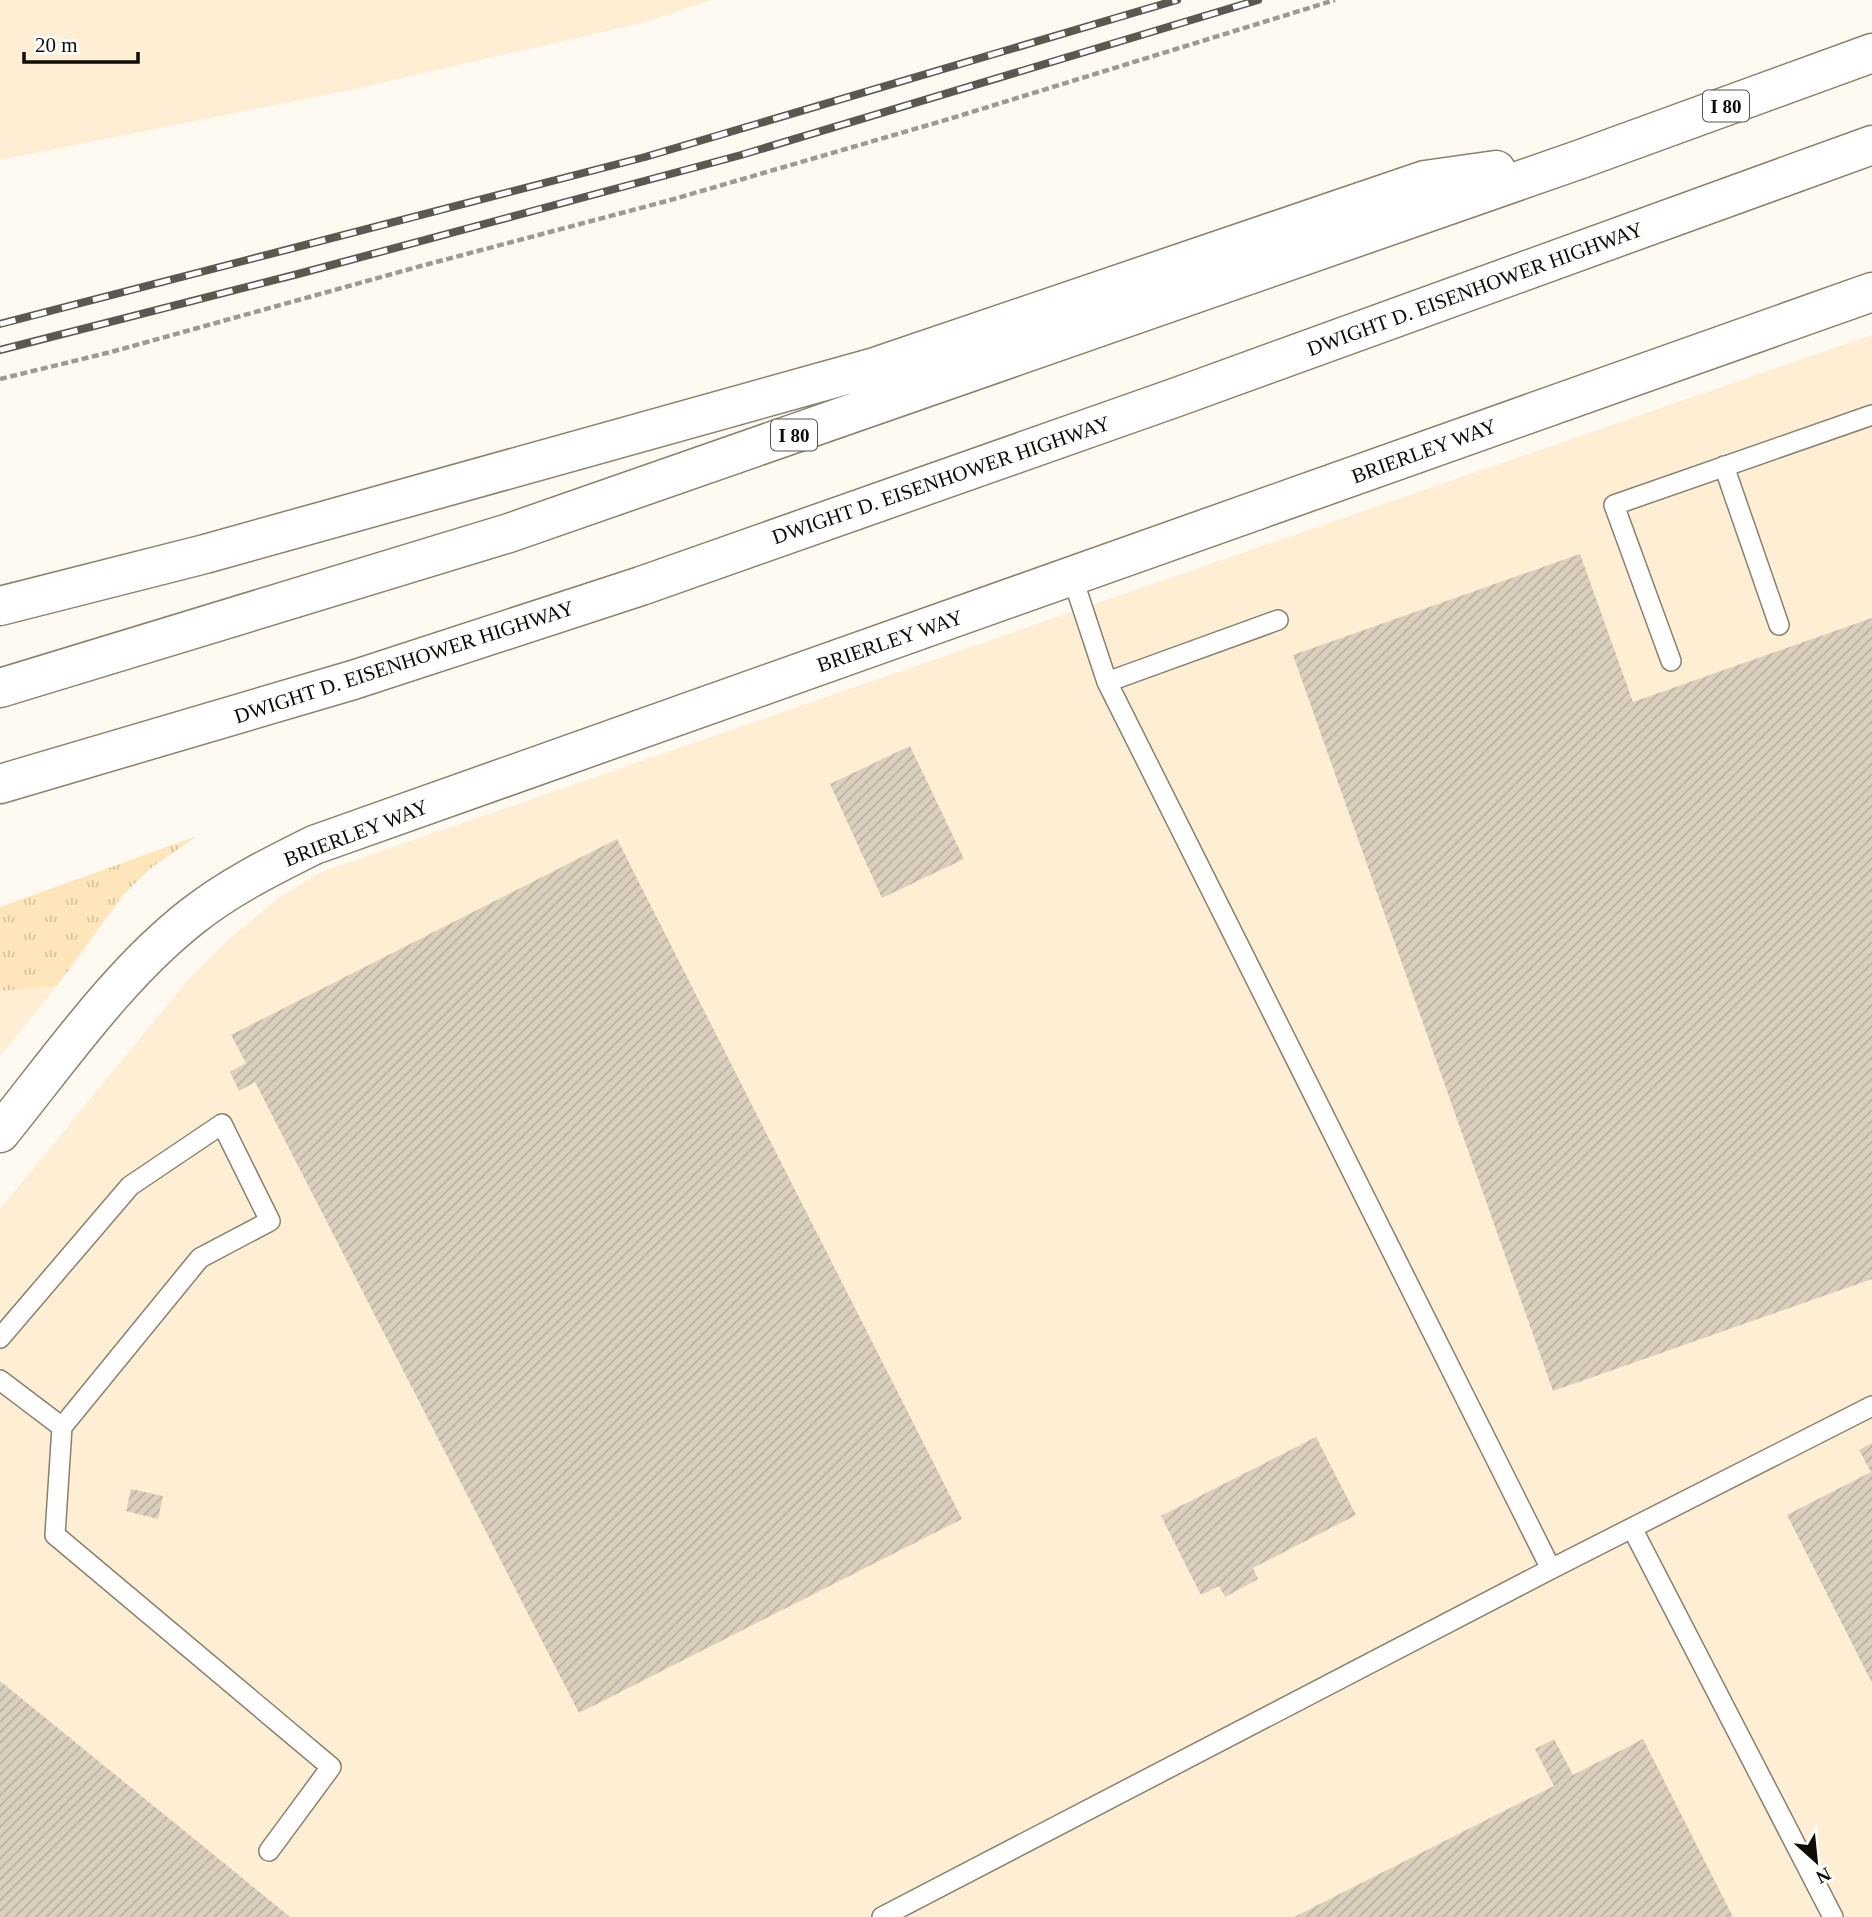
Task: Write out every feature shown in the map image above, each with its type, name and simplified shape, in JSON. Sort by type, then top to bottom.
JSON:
[{"type":"main road","name":"I 80","points":[[0,688],[509,533],[1581,159],[1872,53]]},
{"type":"main road","name":"DWIGHT D. EISENHOWER HIGHWAY","points":[[0,784],[353,680],[641,586],[1177,397],[1872,145]]},
{"type":"main road","points":[[0,606],[205,554],[875,367],[1425,180],[1581,159]]},
{"type":"main road","name":"BRIERLEY WAY","points":[[0,1133],[141,962],[194,915],[247,878],[314,845],[1872,292]]},
{"type":"main road","points":[[0,806],[497,656],[641,586]]},
{"type":"lane","points":[[1671,662],[1614,505],[1872,415]]},
{"type":"lane","points":[[1724,466],[1779,625]]},
{"type":"lane","points":[[1072,576],[1107,682],[1551,1569]]},
{"type":"lane","points":[[1107,682],[1278,620]]},
{"type":"lane","points":[[0,1338],[130,1186],[222,1124],[270,1221],[200,1258],[62,1427],[55,1535],[331,1767],[269,1851]]},
{"type":"lane","points":[[3,1388],[62,1427]]},
{"type":"lane","points":[[882,1917],[1551,1569],[1872,1406]]},
{"type":"lane","points":[[1632,1528],[1833,1917]]},
{"type":"path","points":[[0,379],[111,352],[667,201],[962,115],[1335,0]]},
{"type":"shaded area","points":[[0,0],[711,0],[646,22],[345,91],[0,160]]},
{"type":"shaded area","points":[[1872,335],[1872,1917],[0,1917],[0,1209],[187,981],[229,939],[277,899],[321,872]]},
{"type":"shaded area","points":[[57,986],[0,1056],[0,991]]},
{"type":"green space","points":[[197,836],[151,868],[122,896],[57,986],[0,991],[0,907]]},
{"type":"building","points":[[1580,554],[1633,702],[1872,618],[1872,1279],[1553,1391],[1293,655]]},
{"type":"building","points":[[910,746],[964,859],[882,898],[830,784]]},
{"type":"building","points":[[617,839],[962,1519],[579,1713],[255,1082],[239,1091],[230,1072],[246,1063],[231,1035]]},
{"type":"building","points":[[1316,1437],[1356,1515],[1253,1568],[1258,1579],[1225,1597],[1219,1586],[1201,1595],[1161,1516]]},
{"type":"building","points":[[1872,1443],[1872,1683],[1787,1515],[1871,1472],[1859,1450]]},
{"type":"building","points":[[131,1489],[163,1496],[158,1519],[126,1511]]},
{"type":"building","points":[[0,1681],[246,1881],[290,1917],[0,1917]]},
{"type":"building","points":[[1554,1739],[1573,1775],[1643,1739],[1733,1917],[1294,1917],[1554,1786],[1535,1749]]},
{"type":"railway","points":[[0,324],[645,157],[1177,0]]},
{"type":"railway","points":[[0,350],[298,274],[741,155],[1258,0]]}]
